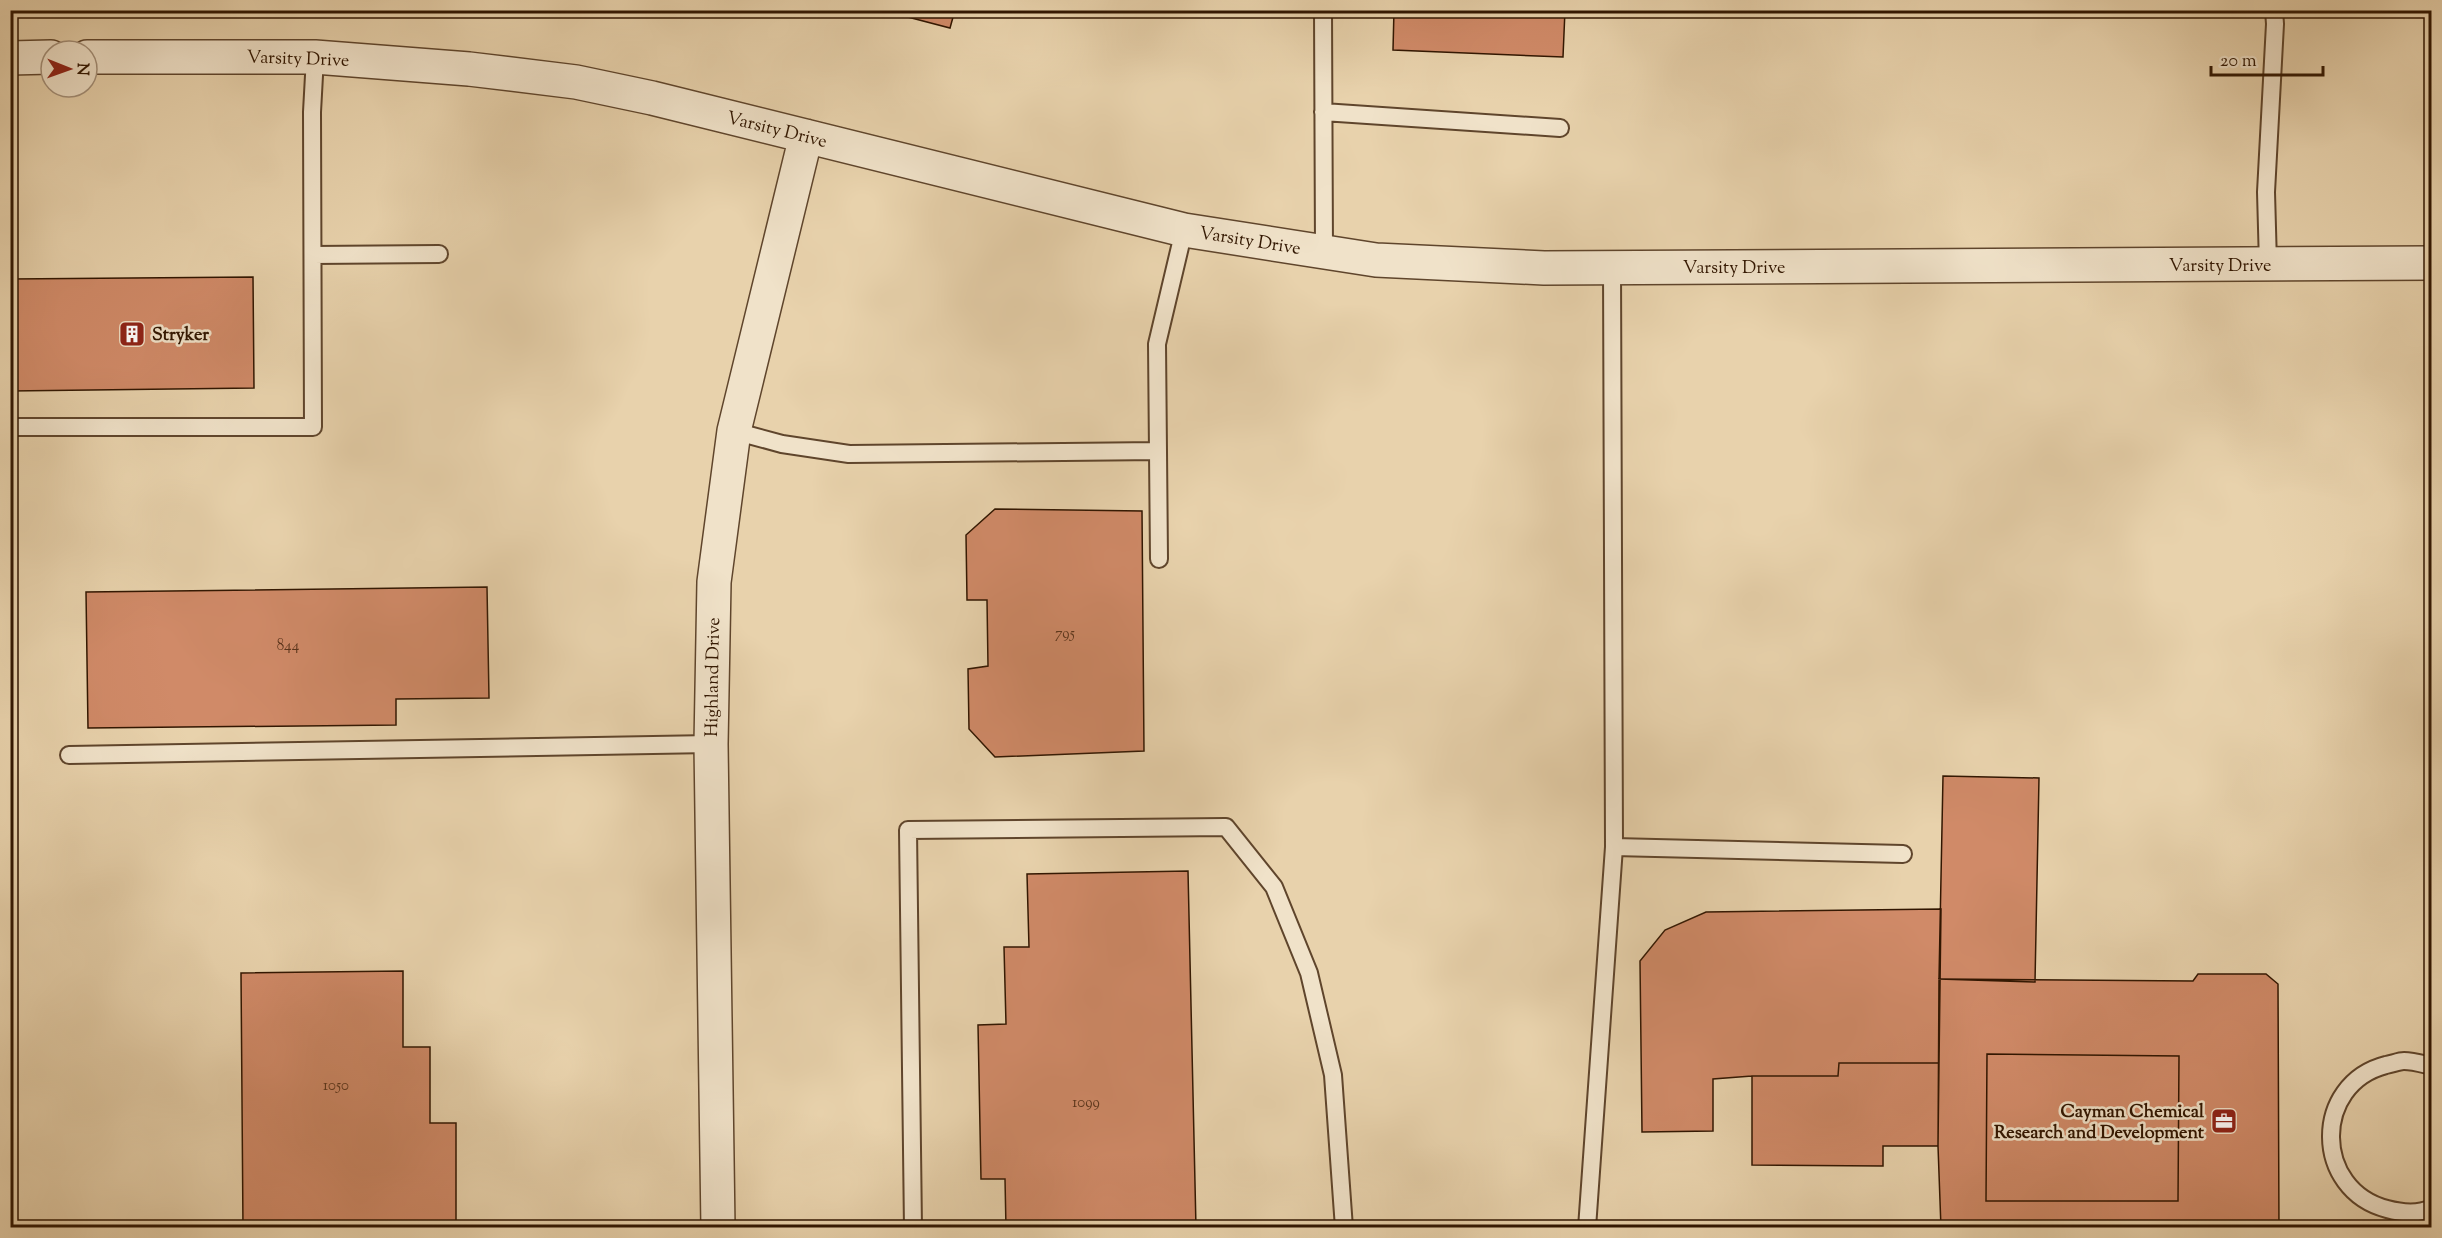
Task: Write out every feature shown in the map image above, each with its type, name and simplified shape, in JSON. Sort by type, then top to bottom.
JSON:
[{"type":"street","points":[[10,58],[39,57]]},
{"type":"street","name":"Varsity Drive","points":[[99,57],[315,57],[469,69],[576,82],[806,136],[1184,230],[1387,261],[1544,268],[2432,263]]},
{"type":"street","name":"Highland Drive","points":[[718,1227],[711,744],[714,582],[734,430],[806,136]]},
{"type":"lane","points":[[1323,10],[1324,252]]},
{"type":"lane","points":[[2268,264],[2266,192],[2274,10]]},
{"type":"lane","points":[[10,427],[313,427],[312,112],[315,57]]},
{"type":"lane","points":[[1323,112],[1560,128]]},
{"type":"lane","points":[[1159,559],[1156,344],[1184,230]]},
{"type":"lane","points":[[313,255],[439,254]]},
{"type":"lane","points":[[1587,1227],[1614,847],[1612,267]]},
{"type":"lane","points":[[734,430],[782,444],[849,454],[1158,451]]},
{"type":"lane","points":[[69,755],[711,744]]},
{"type":"lane","points":[[913,1227],[908,830],[1226,827],[1274,888],[1309,973],[1333,1075],[1344,1227]]},
{"type":"lane","points":[[1614,847],[1903,854]]},
{"type":"lane","points":[[2432,1066],[2404,1061],[2371,1069],[2345,1090],[2331,1120],[2331,1154],[2346,1184],[2371,1205],[2403,1214],[2432,1208]]},
{"type":"building","points":[[881,10],[955,10],[950,28]]},
{"type":"building","points":[[1394,10],[1565,10],[1563,57],[1393,50]]},
{"type":"building","name":"Stryker","points":[[253,277],[254,388],[10,391],[10,279]]},
{"type":"building","points":[[995,509],[1142,511],[1144,751],[995,757],[969,729],[968,669],[988,666],[987,600],[967,600],[966,535]]},
{"type":"building","points":[[487,587],[489,698],[396,699],[396,725],[88,728],[86,592]]},
{"type":"building","points":[[1943,776],[2039,778],[2035,982],[1939,979]]},
{"type":"building","points":[[1188,871],[1196,1228],[1006,1228],[1005,1179],[981,1179],[978,1025],[1006,1024],[1004,947],[1029,947],[1027,874]]},
{"type":"building","points":[[1941,909],[1939,1063],[1839,1063],[1838,1076],[1752,1076],[1713,1079],[1713,1131],[1642,1132],[1640,961],[1665,930],[1706,912]]},
{"type":"building","points":[[403,971],[403,1047],[430,1047],[430,1123],[456,1123],[456,1228],[243,1228],[241,973]]},
{"type":"building","points":[[2198,974],[2266,974],[2278,984],[2279,1228],[1941,1228],[1938,1146],[1939,979],[2193,981]]},
{"type":"building","points":[[1987,1054],[2179,1056],[2178,1201],[1986,1201]]},
{"type":"building","points":[[1839,1063],[1939,1063],[1938,1146],[1883,1146],[1883,1166],[1752,1165],[1752,1076],[1838,1076]]},
{"type":"place","name":"Stryker","points":[[132,334]]},
{"type":"place","name":"Cayman Chemical Research and Development","points":[[2224,1121]]}]
